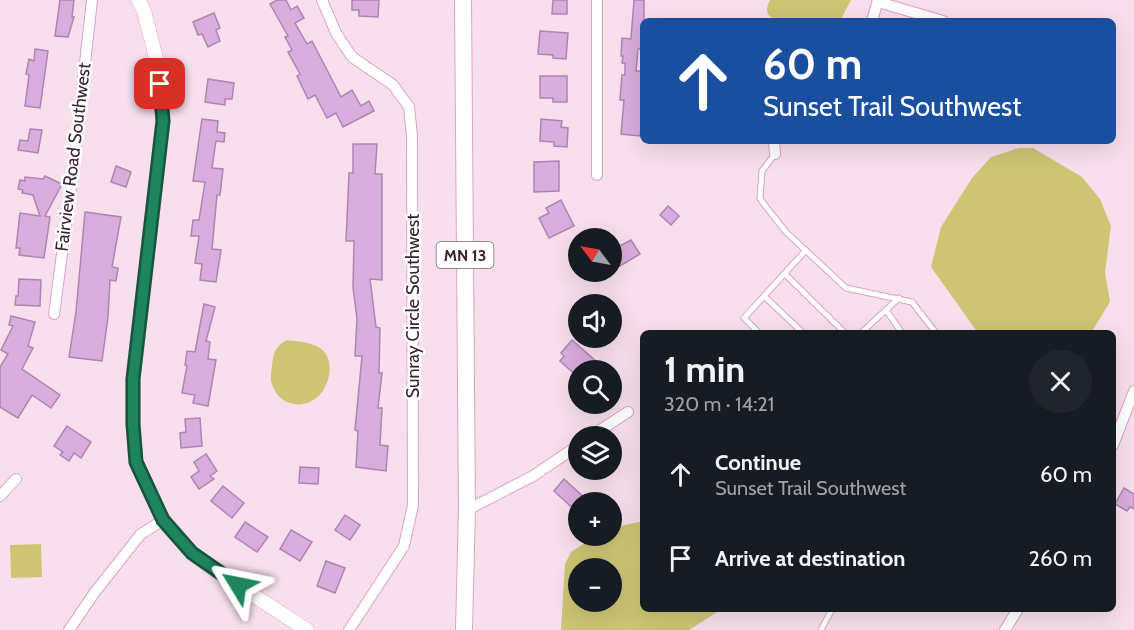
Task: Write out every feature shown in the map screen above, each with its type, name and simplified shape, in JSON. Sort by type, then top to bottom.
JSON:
[{"type":"main road","name":"MN 13","points":[[463,0],[467,510],[464,630]]},
{"type":"street","name":"Fairview Road Southwest","points":[[54,314],[73,172],[92,0]]},
{"type":"street","points":[[138,0],[144,11],[158,66],[163,121],[133,379],[136,462],[163,520],[192,553],[307,630]]},
{"type":"street","name":"Sunray Circle Southwest","points":[[322,0],[336,33],[352,57],[393,85],[409,107],[412,136],[413,506],[404,546],[349,630]]},
{"type":"street","points":[[597,0],[597,175]]},
{"type":"street","points":[[873,18],[878,1],[933,18]]},
{"type":"street","points":[[774,144],[775,154]]},
{"type":"street","points":[[1116,437],[1134,391]]},
{"type":"street","points":[[606,426],[628,412]]},
{"type":"street","points":[[467,510],[533,476],[568,452]]},
{"type":"street","points":[[0,496],[16,479]]},
{"type":"street","points":[[69,630],[94,592],[140,535],[163,520]]},
{"type":"street","points":[[1005,630],[1016,612]]},
{"type":"lane","points":[[775,154],[762,171],[760,199],[786,232],[846,288],[912,302],[934,330]]},
{"type":"lane","points":[[756,330],[744,318],[806,250]]},
{"type":"lane","points":[[785,274],[842,330]]},
{"type":"lane","points":[[764,296],[800,330]]},
{"type":"lane","points":[[867,330],[899,298]]},
{"type":"lane","points":[[886,310],[900,330]]},
{"type":"lane","points":[[821,630],[830,612]]},
{"type":"shaded area","points":[[770,0],[851,0],[842,18],[773,18],[767,12]]},
{"type":"shaded area","points":[[1019,148],[1033,148],[1082,177],[1100,199],[1111,226],[1105,272],[1110,302],[1093,330],[976,330],[931,267],[941,227],[972,178],[991,157]]},
{"type":"shaded area","points":[[287,340],[304,342],[321,348],[328,359],[330,372],[326,386],[316,398],[309,402],[294,404],[287,402],[276,392],[272,384],[274,354],[277,348]]},
{"type":"shaded area","points":[[640,522],[640,612],[717,612],[689,630],[561,630],[565,564],[568,558],[571,552],[580,546],[622,546],[622,526]]},
{"type":"shaded area","points":[[41,544],[42,577],[11,578],[10,545]]},
{"type":"building","points":[[60,0],[74,0],[72,17],[74,17],[68,37],[55,36]]},
{"type":"building","points":[[277,0],[286,0],[291,10],[297,6],[304,18],[295,23],[307,44],[312,41],[341,97],[352,90],[361,106],[369,101],[374,111],[343,127],[336,113],[327,118],[315,95],[308,99],[297,76],[300,74],[288,52],[292,50],[285,37],[288,36],[270,4]]},
{"type":"building","points":[[352,0],[379,0],[378,17],[359,16],[359,10],[352,10]]},
{"type":"building","points":[[553,0],[567,0],[567,14],[552,14]]},
{"type":"building","points":[[634,0],[644,0],[644,18],[640,18],[640,49],[638,49],[636,71],[640,71],[640,136],[621,134],[624,100],[620,100],[622,75],[625,75],[625,63],[622,63],[623,56],[621,56],[622,38],[631,39]]},
{"type":"building","points":[[214,13],[220,28],[216,30],[220,41],[208,47],[202,34],[198,35],[193,22]]},
{"type":"building","points":[[540,31],[568,33],[566,59],[538,54]]},
{"type":"building","points":[[35,49],[48,51],[40,108],[25,106],[29,75],[26,74],[29,59],[34,61]]},
{"type":"building","points":[[540,76],[567,76],[567,102],[553,102],[553,98],[540,98]]},
{"type":"building","points":[[208,79],[234,83],[232,99],[225,99],[225,105],[205,102]]},
{"type":"building","points":[[202,119],[218,121],[217,132],[225,133],[224,142],[216,141],[212,168],[223,169],[220,195],[217,195],[212,249],[221,250],[216,282],[200,280],[202,264],[195,263],[199,236],[191,236],[193,220],[199,220],[205,182],[193,181]]},
{"type":"building","points":[[541,119],[562,121],[561,127],[568,128],[567,147],[554,146],[554,142],[540,141]]},
{"type":"building","points":[[30,129],[42,130],[38,153],[18,150],[20,140],[28,141]]},
{"type":"building","points":[[353,144],[377,144],[375,174],[382,174],[382,280],[370,279],[376,327],[380,328],[379,373],[382,373],[378,408],[382,408],[380,445],[388,446],[386,471],[356,467],[358,431],[355,430],[362,356],[355,356],[357,319],[353,287],[354,241],[346,241],[349,173],[353,173]]},
{"type":"building","points":[[559,161],[559,191],[534,192],[534,162]]},
{"type":"building","points":[[116,166],[131,172],[126,187],[111,182]]},
{"type":"building","points":[[45,176],[62,184],[45,216],[50,217],[44,258],[19,255],[20,248],[16,248],[20,213],[40,216],[33,195],[22,193],[23,190],[18,189],[20,180],[25,181],[25,177],[43,179]]},
{"type":"building","points":[[561,200],[574,226],[549,238],[539,218],[549,213],[546,208]]},
{"type":"building","points":[[668,206],[679,216],[671,225],[660,215]]},
{"type":"building","points":[[85,212],[121,217],[112,267],[118,268],[116,281],[110,280],[102,361],[69,357],[76,312]]},
{"type":"building","points":[[631,240],[640,254],[622,265],[622,245]]},
{"type":"building","points":[[19,279],[41,280],[40,306],[15,305]]},
{"type":"building","points":[[204,304],[215,307],[206,341],[210,342],[208,359],[216,360],[208,406],[193,403],[195,395],[182,393],[187,351],[195,352]]},
{"type":"building","points":[[11,316],[35,322],[28,346],[33,348],[22,369],[60,395],[51,408],[32,395],[18,418],[0,407],[0,367],[8,354],[1,350],[13,326],[9,325]]},
{"type":"building","points":[[568,345],[568,348],[581,348],[595,360],[568,360],[568,368],[560,361],[564,356],[561,353]]},
{"type":"building","points":[[200,418],[202,446],[181,448],[180,433],[186,432],[185,419]]},
{"type":"building","points":[[67,426],[91,442],[81,458],[74,453],[69,461],[60,455],[63,452],[54,446]]},
{"type":"building","points":[[206,454],[217,471],[210,476],[214,479],[199,489],[191,477],[199,471],[194,462]]},
{"type":"building","points":[[300,467],[319,468],[318,484],[299,483]]},
{"type":"building","points":[[564,479],[578,492],[568,492],[568,504],[554,491]]},
{"type":"building","points":[[223,486],[244,503],[232,518],[211,501]]},
{"type":"building","points":[[1124,488],[1134,494],[1134,509],[1130,507],[1127,511],[1116,505]]},
{"type":"building","points":[[345,515],[360,525],[350,540],[335,530]]},
{"type":"building","points":[[245,522],[268,537],[257,552],[235,537]]},
{"type":"building","points":[[291,530],[312,542],[300,561],[280,549]]},
{"type":"building","points":[[326,561],[345,568],[335,593],[317,586]]},
{"type":"route","points":[[160,84],[163,121],[133,379],[136,462],[163,520],[192,553],[238,585]]}]
